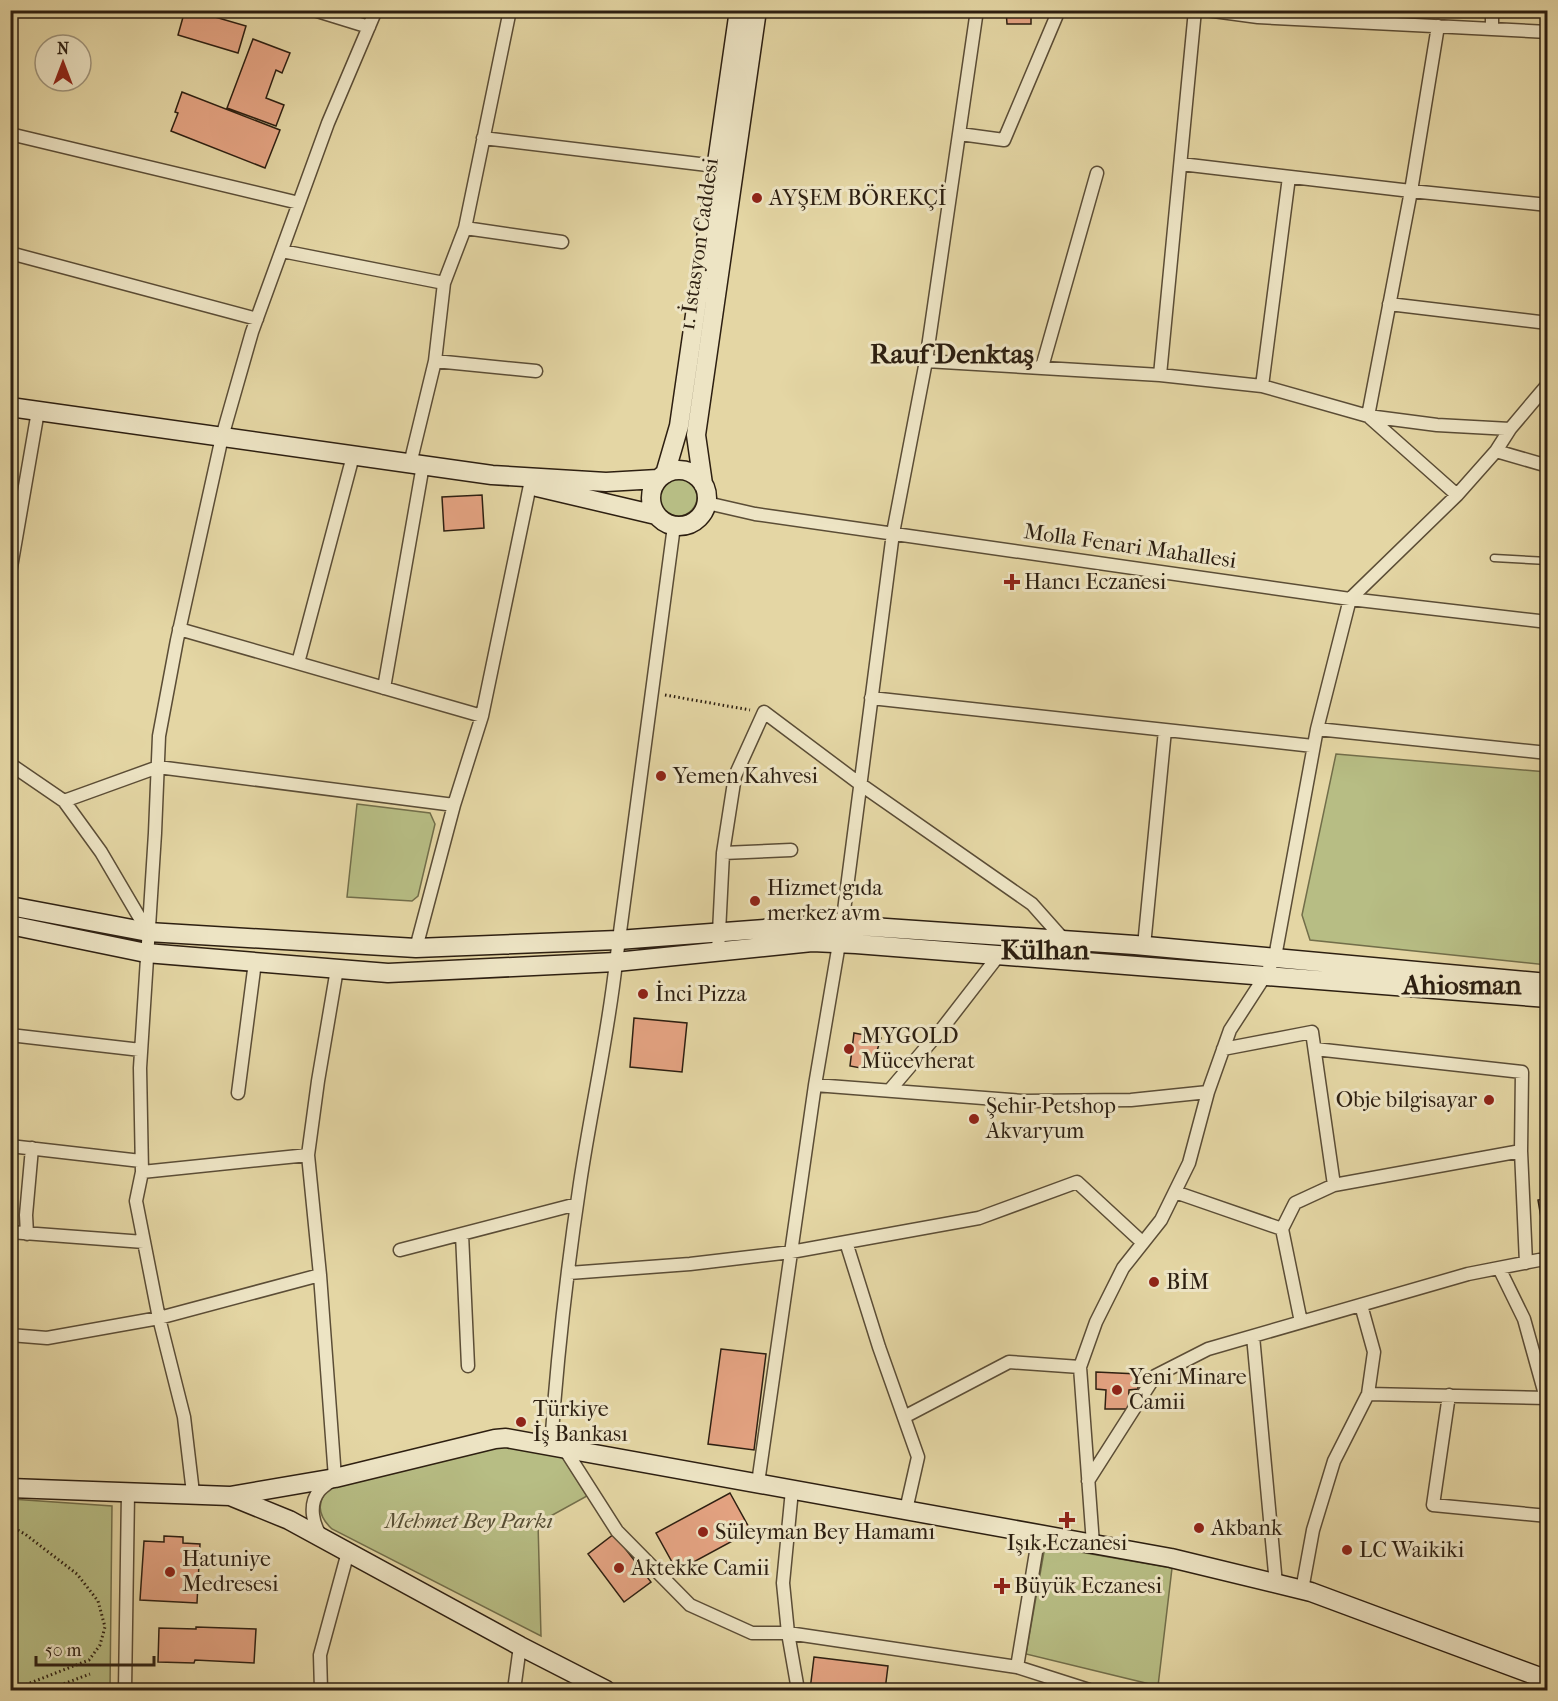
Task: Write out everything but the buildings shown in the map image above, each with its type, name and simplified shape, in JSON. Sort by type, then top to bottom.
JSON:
[{"type":"main road","name":"1. İstasyon Caddesi","points":[[661,476],[679,426],[739,10]]},
{"type":"main road","name":"1. İstasyon Caddesi","points":[[703,484],[696,435],[757,10]]},
{"type":"main road","points":[[10,407],[492,475],[606,482],[661,476],[673,471],[690,472],[703,484],[707,503],[704,512],[691,524],[683,527],[674,526],[660,520],[652,508],[651,493],[661,476]]},
{"type":"main road","points":[[492,475],[656,514]]},
{"type":"main road","points":[[10,906],[148,932],[416,948],[618,940],[817,925],[840,935],[999,955],[1548,998]]},
{"type":"main road","points":[[10,925],[146,953],[388,973],[616,962],[812,942],[840,935],[1064,940],[1548,983]]},
{"type":"main road","points":[[10,1488],[230,1496],[335,1478],[506,1438],[1171,1558],[1302,1590],[1548,1680]]},
{"type":"main road","points":[[230,1496],[288,1520],[606,1690]]},
{"type":"street","points":[[315,10],[369,27]]},
{"type":"street","points":[[193,1493],[184,1418],[159,1318],[136,1201],[141,1167],[141,1050],[159,736],[222,437],[257,319],[328,123],[376,10]]},
{"type":"street","points":[[384,688],[435,361],[444,283],[465,228],[510,10]]},
{"type":"street","points":[[759,1484],[815,1085],[840,935],[893,533],[926,361],[977,10]]},
{"type":"street","points":[[960,134],[1004,140],[1059,10]]},
{"type":"street","points":[[1160,375],[1196,10]]},
{"type":"street","points":[[1206,10],[1258,17],[1548,32]]},
{"type":"street","points":[[1492,10],[1492,29]]},
{"type":"street","points":[[1368,416],[1411,191],[1438,26]]},
{"type":"street","points":[[10,134],[299,203]]},
{"type":"street","points":[[483,138],[716,166]]},
{"type":"street","points":[[1181,164],[1548,205]]},
{"type":"street","points":[[1042,367],[1097,173]]},
{"type":"street","points":[[1262,386],[1289,177]]},
{"type":"street","points":[[465,228],[562,242]]},
{"type":"street","points":[[282,251],[444,283]]},
{"type":"street","points":[[10,253],[257,319]]},
{"type":"street","points":[[1389,304],[1548,323]]},
{"type":"street","points":[[435,361],[536,371]]},
{"type":"street","points":[[926,361],[1160,375],[1262,386],[1368,416],[1437,425],[1510,429]]},
{"type":"street","points":[[1093,1544],[1080,1367],[1096,1322],[1123,1268],[1161,1220],[1175,1192],[1189,1162],[1208,1092],[1230,1030],[1275,957],[1313,746],[1350,599],[1457,495],[1496,451],[1510,429],[1548,384]]},
{"type":"street","points":[[10,573],[38,411]]},
{"type":"street","points":[[1368,416],[1457,495]]},
{"type":"street","points":[[1496,451],[1548,466]]},
{"type":"street","points":[[297,663],[353,456]]},
{"type":"street","points":[[416,948],[454,805],[482,716],[530,485]]},
{"type":"street","name":"Molla Fenari Mahallesi","points":[[707,503],[754,513],[1350,599],[1548,622]]},
{"type":"street","points":[[674,526],[611,1007],[577,1204],[555,1393],[557,1447],[617,1531],[690,1605],[752,1633],[788,1633],[1017,1667],[1089,1690]]},
{"type":"street","points":[[180,629],[482,716]]},
{"type":"street","points":[[871,698],[1313,746]]},
{"type":"street","points":[[718,952],[723,853],[735,776],[764,712],[860,784],[1032,904],[1064,940]]},
{"type":"street","points":[[1317,729],[1548,753]]},
{"type":"street","points":[[1144,946],[1165,730]]},
{"type":"street","points":[[10,764],[64,801],[101,852],[148,932]]},
{"type":"street","points":[[64,801],[158,767],[454,805]]},
{"type":"street","points":[[723,853],[790,850]]},
{"type":"street","points":[[889,1091],[941,1030],[999,955]]},
{"type":"street","points":[[238,1093],[255,962]]},
{"type":"street","points":[[323,1539],[315,1527],[313,1518],[315,1499],[319,1491],[335,1478],[320,1275],[308,1155],[336,969]]},
{"type":"street","points":[[1223,1049],[1312,1032],[1334,1185]]},
{"type":"street","points":[[10,1035],[141,1050]]},
{"type":"street","points":[[1315,1049],[1522,1072],[1521,1151],[1526,1263]]},
{"type":"street","points":[[815,1085],[1023,1101],[1131,1100],[1208,1092]]},
{"type":"street","points":[[10,1146],[141,1167],[308,1155]]},
{"type":"street","points":[[27,1234],[26,1215],[32,1148]]},
{"type":"street","points":[[1301,1322],[1282,1229],[1294,1203],[1334,1185],[1521,1151]]},
{"type":"street","points":[[569,1273],[690,1264],[791,1252],[979,1218],[1077,1182],[1143,1243]]},
{"type":"street","points":[[1175,1192],[1282,1229]]},
{"type":"street","points":[[400,1250],[577,1204]]},
{"type":"street","points":[[10,1232],[144,1242]]},
{"type":"street","points":[[462,1234],[468,1366]]},
{"type":"street","points":[[846,1242],[879,1347],[918,1457],[906,1510]]},
{"type":"street","points":[[1088,1481],[1155,1376],[1208,1349],[1468,1274],[1548,1260]]},
{"type":"street","points":[[1368,1394],[1547,1398],[1524,1319],[1499,1268]]},
{"type":"street","points":[[10,1335],[47,1338],[159,1318],[320,1275]]},
{"type":"street","points":[[1302,1590],[1313,1530],[1334,1461],[1368,1394],[1374,1353],[1361,1305]]},
{"type":"street","points":[[1253,1336],[1276,1584]]},
{"type":"street","points":[[904,1418],[1009,1362],[1080,1367]]},
{"type":"street","points":[[1449,1395],[1433,1505],[1548,1515]]},
{"type":"street","points":[[792,1490],[783,1582],[788,1633],[798,1690]]},
{"type":"street","points":[[125,1690],[128,1493]]},
{"type":"street","points":[[1017,1667],[1039,1534]]},
{"type":"street","points":[[321,1690],[320,1655],[348,1552]]},
{"type":"street","points":[[514,1690],[520,1646]]},
{"type":"lane","points":[[1494,558],[1548,561]]},
{"type":"path","points":[[652,693],[764,712]]},
{"type":"path","points":[[10,1526],[25,1533],[76,1574],[98,1601],[105,1627],[100,1645],[88,1660],[12,1690]]},
{"type":"path","points":[[47,1690],[90,1674]]},
{"type":"green space","points":[[678,478],[691,484],[697,497],[691,510],[678,516],[665,510],[659,497],[665,484]]},
{"type":"green space","points":[[1336,754],[1547,772],[1547,965],[1310,940],[1302,915]]},
{"type":"green space","points":[[357,804],[430,813],[435,824],[418,896],[412,901],[347,897]]},
{"type":"green space","name":"Mehmet Bey Parkı","points":[[507,1443],[560,1453],[587,1496],[538,1523],[541,1636],[332,1529],[321,1513],[323,1497],[331,1486]]},
{"type":"green space","points":[[11,1499],[112,1506],[110,1690],[11,1690]]},
{"type":"green space","points":[[1045,1546],[1172,1568],[1158,1686],[1026,1654]]},
{"type":"place","name":"AYŞEM BÖREKÇİ","points":[[757,198]]},
{"type":"place","name":"Hancı Eczanesi","points":[[1012,582]]},
{"type":"place","name":"Yemen Kahvesi","points":[[661,776]]},
{"type":"place","name":"Hizmet gıda merkez avm","points":[[755,901]]},
{"type":"place","name":"İnci Pizza","points":[[643,994]]},
{"type":"place","name":"MYGOLD Mücevherat","points":[[849,1049]]},
{"type":"place","name":"Obje bilgisayar","points":[[1489,1100]]},
{"type":"place","name":"Şehir Petshop Akvaryum","points":[[974,1119]]},
{"type":"place","name":"BİM","points":[[1154,1282]]},
{"type":"place","name":"Yeni Minare Camii","points":[[1117,1390]]},
{"type":"place","name":"Türkiye İş Bankası","points":[[521,1422]]},
{"type":"place","name":"Işık Eczanesi","points":[[1067,1520]]},
{"type":"place","name":"Akbank","points":[[1199,1528]]},
{"type":"place","name":"Süleyman Bey Hamamı","points":[[703,1532]]},
{"type":"place","name":"LC Waikiki","points":[[1347,1550]]},
{"type":"place","name":"Aktekke Camii","points":[[619,1568]]},
{"type":"place","name":"Hatuniye Medresesi","points":[[170,1572]]},
{"type":"place","name":"Büyük Eczanesi","points":[[1002,1586]]},
{"type":"district","name":"Rauf Denktaş","points":[[952,353]]},
{"type":"district","name":"Külhan","points":[[1045,949]]},
{"type":"district","name":"Ahiosman","points":[[1462,984]]}]
